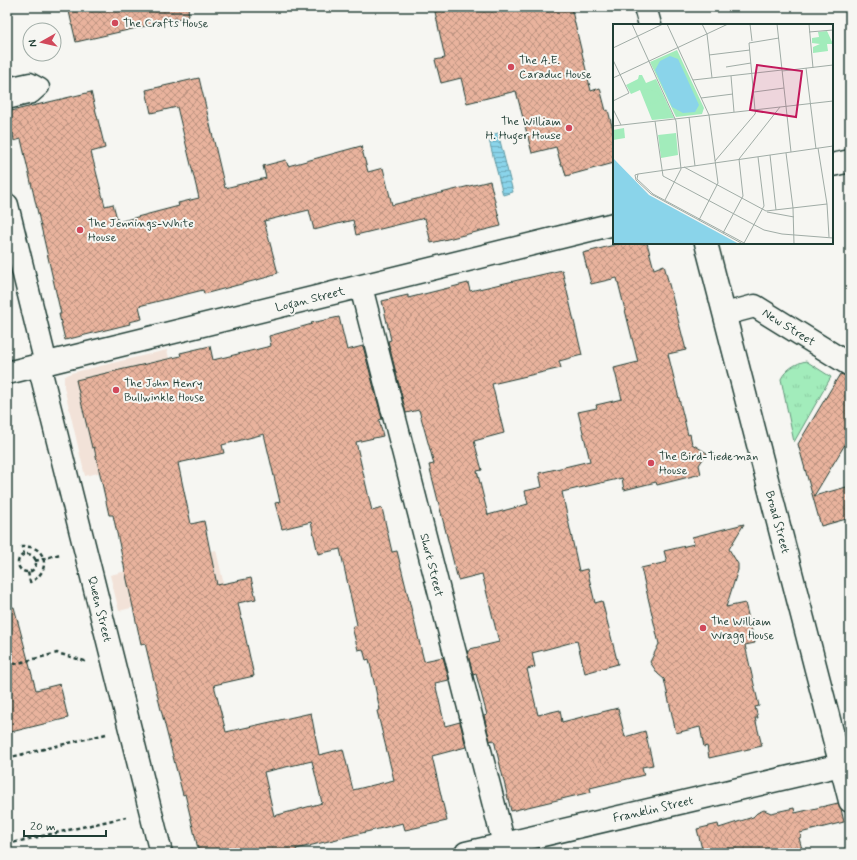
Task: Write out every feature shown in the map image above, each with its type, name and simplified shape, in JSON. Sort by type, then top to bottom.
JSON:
[{"type":"street","points":[[645,7],[650,24]]},
{"type":"street","points":[[833,165],[850,161]]},
{"type":"street","name":"Queen Street","points":[[7,205],[42,364],[161,853]]},
{"type":"street","name":"Logan Street","points":[[7,373],[613,224]]},
{"type":"street","name":"Broad Street","points":[[706,244],[750,414],[842,754],[850,801]]},
{"type":"street","name":"Short Street","points":[[360,287],[504,844]]},
{"type":"street","name":"New Street","points":[[725,314],[755,306],[850,365]]},
{"type":"street","name":"Franklin Street","points":[[466,853],[842,754]]},
{"type":"lane","points":[[7,86],[30,81],[41,87],[32,95],[7,101]]},
{"type":"path","points":[[24,555],[22,547],[27,546],[38,550],[44,558],[43,571],[36,579],[30,582],[28,572]]},
{"type":"path","points":[[35,561],[60,554]]},
{"type":"path","points":[[24,555],[32,556],[35,561],[34,569],[28,572],[21,570],[18,566],[19,560],[24,555]]},
{"type":"path","points":[[7,666],[56,653],[89,663]]},
{"type":"path","points":[[7,758],[107,734]]},
{"type":"path","points":[[7,844],[128,817]]},
{"type":"shaded area","points":[[167,350],[193,451],[85,476],[64,387],[64,377],[71,373]]},
{"type":"shaded area","points":[[216,550],[224,585],[119,611],[110,575]]},
{"type":"green space","points":[[806,361],[831,377],[794,442],[781,379],[791,367]]},
{"type":"water","points":[[498,133],[513,192],[503,195],[488,136]]},
{"type":"building","name":"The Crafts House","points":[[68,7],[188,7],[189,16],[76,42]]},
{"type":"building","points":[[434,7],[571,7],[591,91],[600,88],[606,111],[608,110],[613,130],[613,163],[566,176],[556,147],[532,153],[516,91],[467,103],[461,78],[441,83],[435,60],[445,58]]},
{"type":"building","points":[[199,78],[225,188],[266,178],[263,166],[286,160],[288,166],[361,146],[368,172],[383,168],[392,205],[490,181],[501,226],[431,243],[425,218],[356,235],[353,220],[314,230],[309,210],[264,221],[278,273],[204,294],[203,290],[139,306],[142,319],[129,322],[130,324],[65,340],[59,314],[61,314],[21,139],[14,141],[13,133],[7,135],[7,112],[91,92],[105,148],[91,152],[105,206],[113,204],[118,222],[179,206],[178,203],[199,198],[177,107],[151,113],[146,90]]},
{"type":"building","points":[[618,244],[647,244],[654,269],[664,265],[686,350],[668,354],[688,435],[690,434],[692,444],[707,453],[699,465],[701,474],[657,485],[656,482],[624,490],[622,478],[562,492],[579,571],[587,569],[595,603],[602,601],[618,664],[585,673],[577,641],[532,653],[535,667],[527,669],[538,715],[560,710],[562,722],[618,708],[625,737],[645,731],[653,765],[642,767],[644,775],[590,788],[591,792],[511,811],[494,740],[490,741],[484,716],[487,715],[476,674],[473,675],[467,651],[499,642],[482,574],[458,580],[429,465],[434,464],[419,410],[406,413],[388,341],[391,340],[382,301],[408,295],[408,298],[468,283],[470,291],[562,270],[582,355],[559,361],[561,368],[492,384],[504,433],[474,441],[482,470],[477,471],[488,515],[528,504],[525,491],[542,487],[539,473],[590,461],[578,412],[597,408],[596,405],[622,399],[614,368],[638,362],[617,278],[591,284],[583,253]]},
{"type":"building","points":[[339,317],[347,350],[363,346],[382,419],[379,420],[383,436],[356,442],[372,511],[382,508],[392,552],[397,551],[424,661],[443,657],[449,680],[435,683],[445,726],[460,722],[466,747],[432,756],[447,821],[405,830],[403,823],[296,849],[297,853],[199,853],[145,643],[141,644],[113,515],[109,515],[94,447],[92,448],[76,380],[181,356],[180,353],[210,346],[213,360],[271,346],[269,336],[312,324],[311,323]],"holes":[[[264,434],[280,502],[275,503],[282,529],[311,522],[318,554],[340,549],[357,625],[352,627],[358,650],[363,649],[366,660],[369,659],[380,710],[377,711],[394,780],[353,790],[343,749],[319,755],[311,713],[226,732],[214,685],[254,676],[238,603],[256,599],[251,578],[217,585],[204,521],[191,524],[178,463],[224,453],[222,445]],[[312,761],[322,803],[274,816],[264,772]]]},
{"type":"building","points":[[840,374],[850,377],[850,436],[814,496],[850,486],[850,518],[821,526],[798,444]]},
{"type":"building","points":[[744,524],[729,549],[738,564],[738,570],[726,607],[745,603],[755,643],[745,645],[759,706],[755,707],[758,718],[755,718],[762,746],[709,758],[707,746],[704,747],[700,727],[676,733],[664,679],[658,674],[650,662],[659,644],[641,568],[667,562],[664,551],[694,544],[692,537]]},
{"type":"building","points":[[14,607],[36,690],[60,684],[68,718],[7,733],[7,608]]},
{"type":"building","points":[[838,803],[844,822],[800,833],[801,837],[799,838],[803,853],[703,853],[697,829],[718,824],[719,828],[753,817],[757,813],[764,810],[771,813],[794,808],[795,813]]},
{"type":"place","name":"The Crafts House","points":[[115,23]]},
{"type":"place","name":"The A.E. Caraduc House","points":[[511,67]]},
{"type":"place","name":"The William H. Huger House","points":[[569,128]]},
{"type":"place","name":"The Jennings-White House","points":[[80,230]]},
{"type":"place","name":"The John Henry Bullwinkle House","points":[[116,390]]},
{"type":"place","name":"The Bird-Tiedeman House","points":[[651,463]]},
{"type":"place","name":"The William Wragg House","points":[[703,628]]}]
